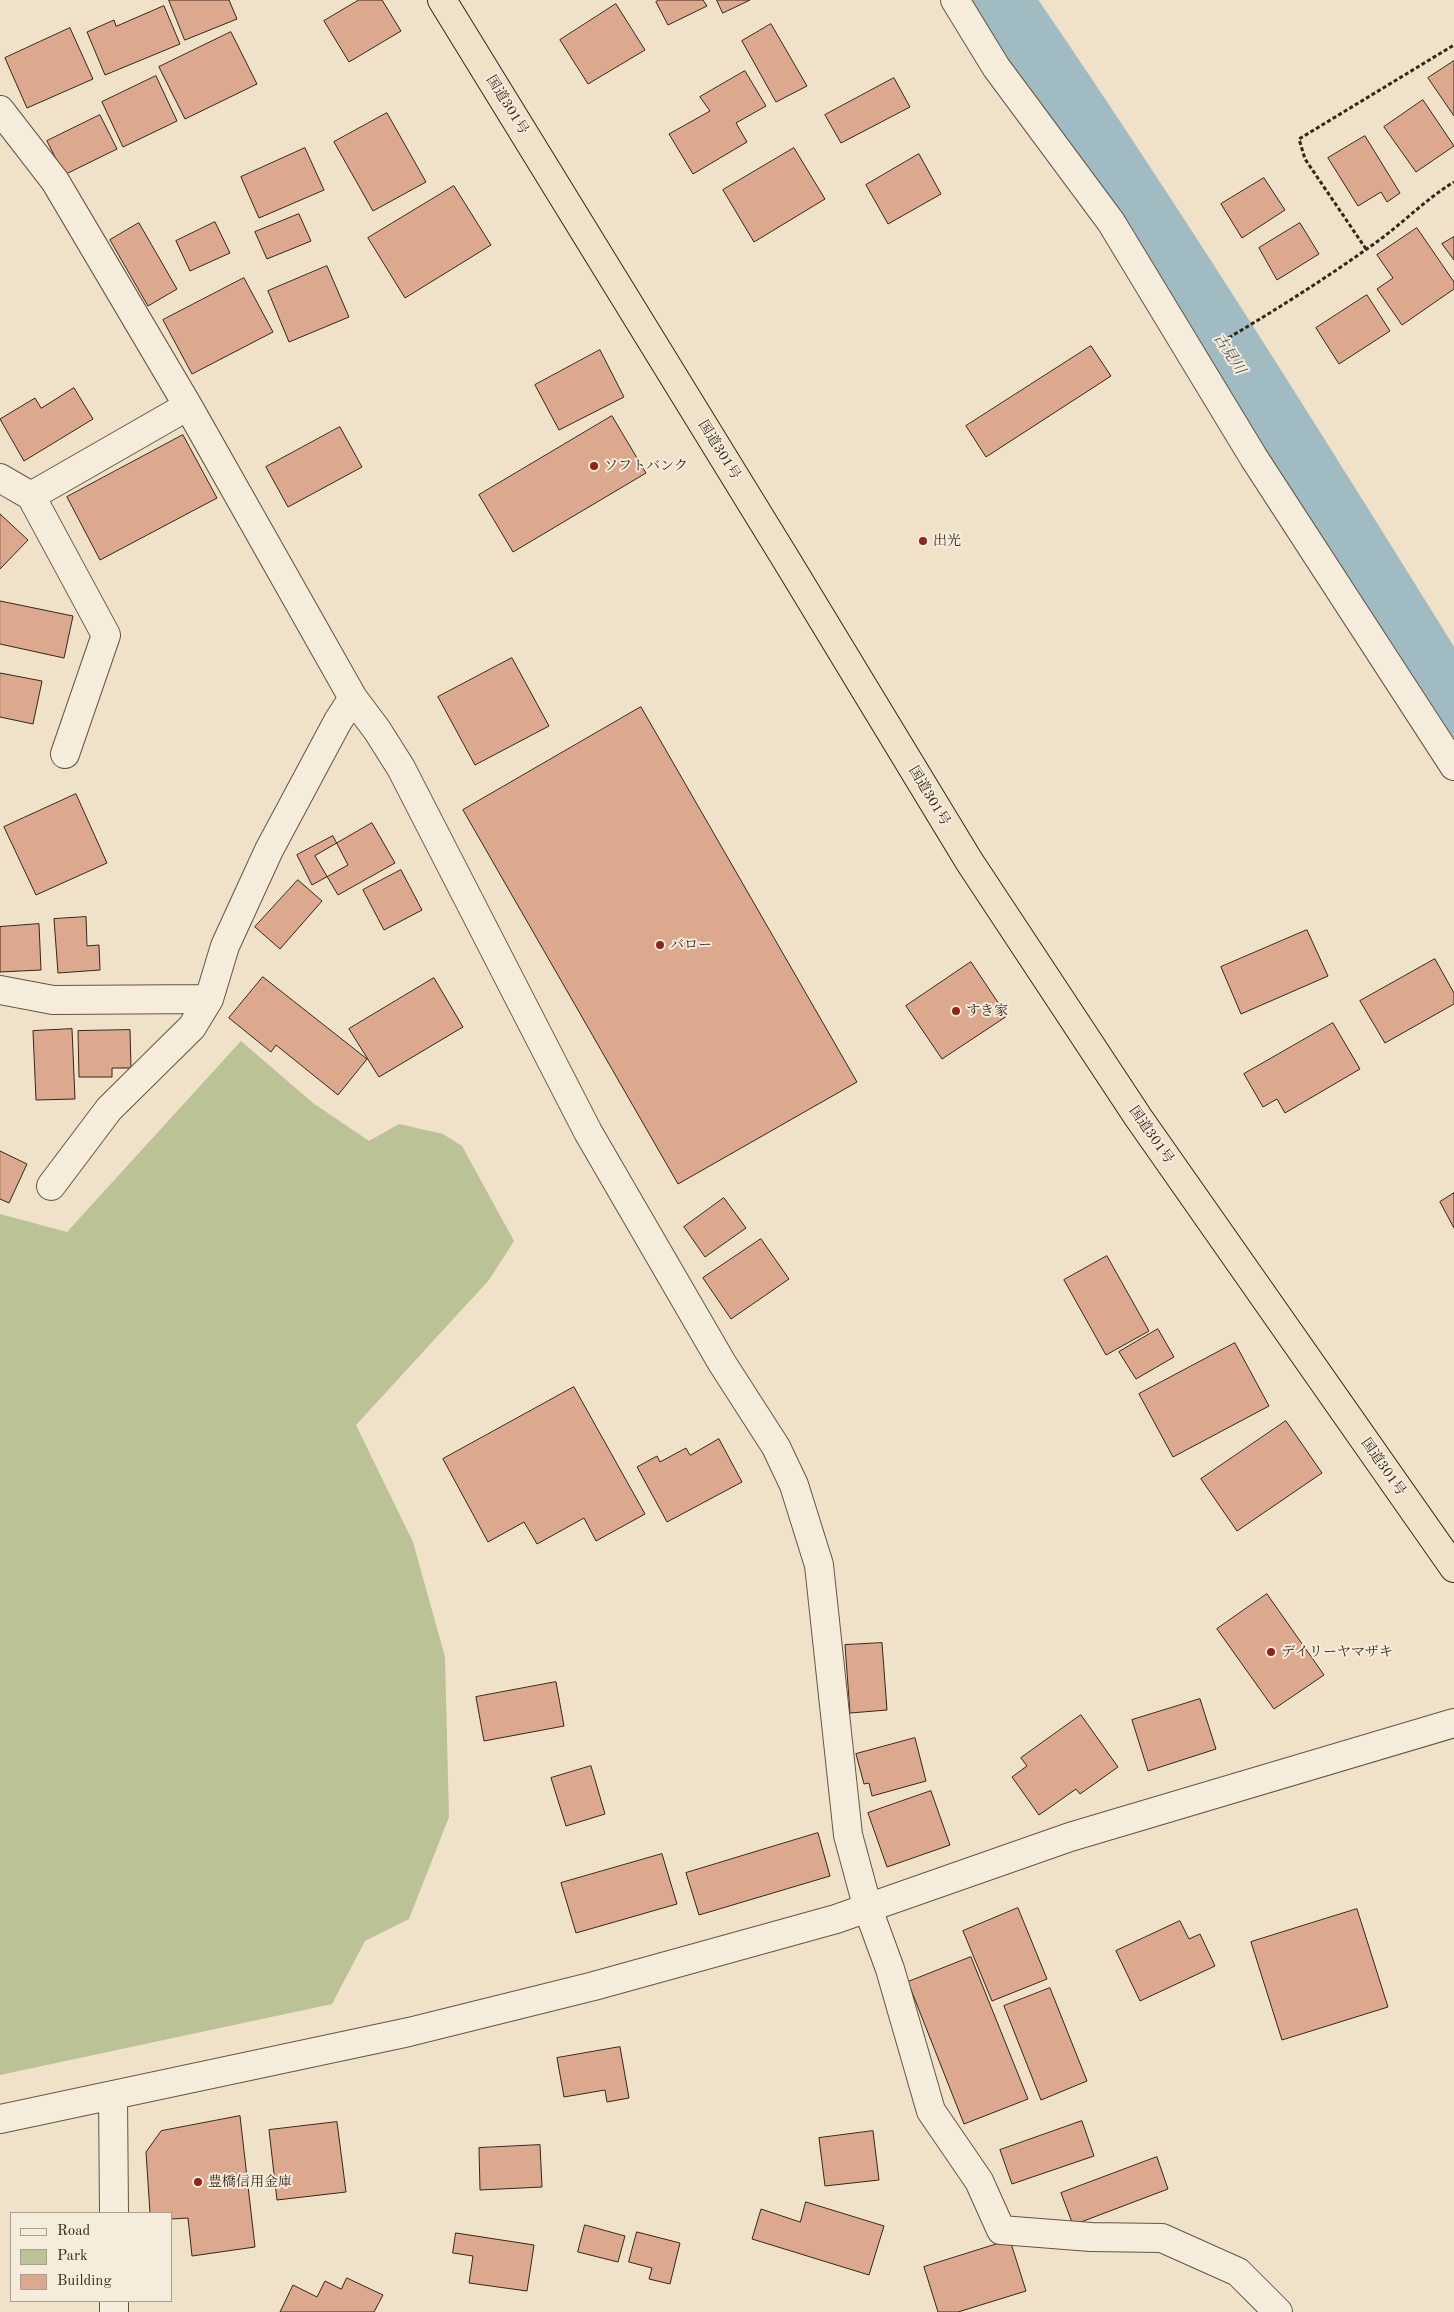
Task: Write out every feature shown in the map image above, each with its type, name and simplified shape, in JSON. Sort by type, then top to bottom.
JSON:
[{"type":"highway","name":"国道301号","points":[[442,0],[969,861],[1138,1117],[1454,1568]]},
{"type":"street","points":[[955,0],[996,67],[1111,222],[1254,458],[1454,766]]},
{"type":"street","points":[[0,110],[55,181],[188,406],[353,698],[377,730],[401,768],[588,1132],[722,1363],[776,1447],[794,1485],[819,1564],[848,1835],[868,1909],[890,1969],[930,2111],[979,2181],[1000,2230],[1091,2237],[1162,2238],[1238,2272],[1278,2312]]},
{"type":"street","points":[[31,496],[188,406]]},
{"type":"street","points":[[0,478],[31,496],[106,635],[65,754]]},
{"type":"street","points":[[51,1186],[108,1109],[192,1027],[209,999],[226,946],[269,850],[338,721],[353,698]]},
{"type":"street","points":[[0,990],[53,1000],[209,999]]},
{"type":"street","points":[[0,2119],[409,2032],[576,1991],[868,1909],[1070,1837],[1454,1724]]},
{"type":"street","points":[[113,2096],[114,2212]]},
{"type":"path","points":[[1366,249],[1305,159],[1299,139],[1454,45]]},
{"type":"path","points":[[1195,358],[1288,302],[1366,249],[1439,191],[1454,182]]},
{"type":"green space","points":[[241,1041],[313,1103],[369,1141],[399,1124],[443,1134],[462,1146],[514,1241],[489,1280],[356,1425],[413,1542],[445,1657],[449,1817],[409,1919],[365,1941],[332,2004],[0,2075],[0,1214],[67,1232]]},
{"type":"building","points":[[169,0],[229,0],[237,19],[185,40]]},
{"type":"building","points":[[359,0],[382,0],[401,31],[349,62],[324,21]]},
{"type":"building","points":[[659,0],[703,0],[707,6],[668,25],[656,2]]},
{"type":"building","points":[[717,0],[750,0],[723,13]]},
{"type":"building","points":[[616,4],[645,50],[588,84],[560,40]]},
{"type":"building","points":[[164,6],[180,44],[105,75],[87,32],[114,20],[116,26]]},
{"type":"building","points":[[771,24],[807,86],[776,102],[742,41]]},
{"type":"building","points":[[70,28],[93,79],[27,108],[5,58]]},
{"type":"building","points":[[231,32],[257,84],[185,119],[159,67]]},
{"type":"building","points":[[1454,61],[1454,116],[1428,78]]},
{"type":"building","points":[[745,71],[766,106],[736,123],[747,142],[693,174],[669,134],[710,111],[700,97]]},
{"type":"building","points":[[156,76],[177,121],[123,147],[102,102]]},
{"type":"building","points":[[894,78],[910,107],[841,143],[825,115]]},
{"type":"building","points":[[1423,100],[1454,146],[1416,172],[1384,127]]},
{"type":"building","points":[[387,113],[426,182],[373,211],[334,142]]},
{"type":"building","points":[[100,115],[117,149],[64,175],[47,141]]},
{"type":"building","points":[[1365,136],[1400,193],[1387,202],[1381,192],[1358,206],[1328,158]]},
{"type":"building","points":[[305,148],[324,190],[259,218],[241,177]]},
{"type":"building","points":[[794,148],[825,199],[754,242],[723,190]]},
{"type":"building","points":[[919,154],[941,194],[888,224],[866,185]]},
{"type":"building","points":[[1264,178],[1285,210],[1242,238],[1221,204]]},
{"type":"building","points":[[454,186],[491,245],[405,298],[368,238]]},
{"type":"building","points":[[299,214],[311,241],[267,259],[255,232]]},
{"type":"building","points":[[215,222],[230,253],[190,271],[176,241]]},
{"type":"building","points":[[139,223],[177,289],[148,306],[110,240]]},
{"type":"building","points":[[1300,223],[1319,254],[1277,280],[1259,248]]},
{"type":"building","points":[[1417,228],[1454,282],[1454,289],[1402,325],[1377,289],[1393,278],[1377,255]]},
{"type":"building","points":[[1454,237],[1454,260],[1442,244]]},
{"type":"building","points":[[327,266],[349,317],[289,342],[268,291]]},
{"type":"building","points":[[244,278],[273,332],[192,374],[163,320]]},
{"type":"building","points":[[1367,295],[1390,331],[1339,364],[1316,328]]},
{"type":"building","points":[[1091,346],[1111,376],[986,457],[966,426]]},
{"type":"building","points":[[600,350],[624,397],[559,430],[535,385]]},
{"type":"building","points":[[74,388],[93,419],[24,461],[0,419],[35,398],[41,408]]},
{"type":"building","points":[[612,416],[646,473],[513,552],[479,495]]},
{"type":"building","points":[[340,427],[362,467],[288,507],[266,467]]},
{"type":"building","points":[[183,435],[217,498],[100,560],[67,497]]},
{"type":"building","points":[[0,514],[28,540],[0,569]]},
{"type":"building","points":[[0,601],[73,616],[64,658],[0,644]]},
{"type":"building","points":[[512,658],[549,726],[475,765],[438,697]]},
{"type":"building","points":[[0,673],[42,681],[33,724],[0,717]]},
{"type":"building","points":[[641,707],[857,1082],[678,1184],[463,810]]},
{"type":"building","points":[[76,794],[107,863],[36,895],[4,827]]},
{"type":"building","points":[[372,823],[395,863],[338,895],[315,856]]},
{"type":"building","points":[[333,836],[348,865],[312,885],[297,855]]},
{"type":"building","points":[[401,870],[422,910],[384,930],[363,890]]},
{"type":"building","points":[[298,880],[322,901],[280,949],[255,927]]},
{"type":"building","points":[[86,917],[87,946],[99,945],[100,970],[58,973],[54,919]]},
{"type":"building","points":[[39,924],[41,970],[0,972],[0,927]]},
{"type":"building","points":[[1307,930],[1328,976],[1241,1014],[1221,967]]},
{"type":"building","points":[[1435,959],[1454,993],[1454,1004],[1385,1043],[1360,1001]]},
{"type":"building","points":[[971,962],[1007,1016],[942,1059],[906,1006]]},
{"type":"building","points":[[263,977],[367,1059],[338,1095],[276,1045],[271,1052],[229,1018]]},
{"type":"building","points":[[434,978],[463,1027],[379,1077],[349,1029]]},
{"type":"building","points":[[1333,1023],[1360,1069],[1285,1113],[1277,1099],[1263,1107],[1244,1074]]},
{"type":"building","points":[[72,1029],[75,1099],[36,1100],[33,1031]]},
{"type":"building","points":[[130,1030],[131,1068],[112,1068],[112,1077],[79,1077],[78,1031]]},
{"type":"building","points":[[0,1151],[27,1164],[9,1203],[0,1199]]},
{"type":"building","points":[[1454,1193],[1454,1228],[1440,1202]]},
{"type":"building","points":[[724,1198],[746,1228],[705,1257],[684,1227]]},
{"type":"building","points":[[761,1239],[789,1279],[731,1319],[703,1278]]},
{"type":"building","points":[[1107,1256],[1149,1331],[1106,1355],[1064,1280]]},
{"type":"building","points":[[1158,1329],[1174,1357],[1136,1379],[1119,1352]]},
{"type":"building","points":[[1235,1343],[1269,1406],[1173,1457],[1139,1394]]},
{"type":"building","points":[[574,1387],[645,1514],[596,1541],[584,1518],[537,1544],[524,1522],[488,1542],[443,1459]]},
{"type":"building","points":[[1286,1421],[1322,1473],[1237,1531],[1201,1479]]},
{"type":"building","points":[[719,1439],[742,1482],[667,1522],[637,1467],[657,1456],[660,1462],[686,1448],[690,1455]]},
{"type":"building","name":"デイリーヤマザキ","points":[[1267,1594],[1324,1675],[1274,1709],[1217,1629]]},
{"type":"building","points":[[882,1643],[887,1710],[850,1713],[845,1645]]},
{"type":"building","points":[[556,1682],[564,1726],[484,1741],[476,1697]]},
{"type":"building","points":[[1200,1699],[1216,1749],[1148,1771],[1132,1720]]},
{"type":"building","points":[[1081,1715],[1118,1767],[1080,1794],[1076,1789],[1039,1815],[1012,1777],[1027,1766],[1021,1758]]},
{"type":"building","points":[[915,1738],[926,1781],[872,1796],[869,1783],[864,1784],[856,1754]]},
{"type":"building","points":[[591,1766],[605,1814],[566,1826],[551,1778]]},
{"type":"building","points":[[931,1791],[950,1845],[887,1867],[868,1813]]},
{"type":"building","points":[[818,1833],[830,1876],[699,1915],[686,1873]]},
{"type":"building","points":[[662,1854],[677,1904],[576,1933],[561,1883]]},
{"type":"building","points":[[1018,1908],[1047,1979],[992,2001],[963,1931]]},
{"type":"building","points":[[1357,1909],[1388,2007],[1282,2040],[1251,1942]]},
{"type":"building","points":[[1180,1921],[1189,1939],[1200,1934],[1215,1966],[1140,2001],[1116,1951]]},
{"type":"building","points":[[971,1957],[1028,2099],[964,2124],[908,1982]]},
{"type":"building","points":[[1050,1988],[1087,2081],[1041,2100],[1004,2006]]},
{"type":"building","points":[[620,2047],[629,2098],[607,2102],[605,2090],[564,2097],[557,2058]]},
{"type":"building","name":"豊橋信用金庫","points":[[240,2116],[255,2247],[192,2256],[188,2218],[172,2219],[172,2212],[150,2212],[146,2152],[161,2131]]},
{"type":"building","points":[[1082,2121],[1094,2156],[1012,2184],[1000,2150]]},
{"type":"building","points":[[337,2122],[346,2192],[277,2200],[269,2130]]},
{"type":"building","points":[[873,2131],[879,2180],[825,2186],[819,2138]]},
{"type":"building","points":[[540,2145],[542,2187],[480,2190],[479,2148]]},
{"type":"building","points":[[1157,2157],[1168,2189],[1073,2225],[1061,2193]]},
{"type":"building","points":[[806,2202],[884,2226],[869,2275],[752,2239],[761,2209],[800,2222]]},
{"type":"building","points":[[585,2225],[625,2236],[618,2262],[578,2252]]},
{"type":"building","points":[[637,2232],[680,2243],[670,2284],[649,2279],[652,2268],[629,2262]]},
{"type":"building","points":[[456,2233],[534,2245],[527,2291],[469,2283],[473,2256],[453,2253]]},
{"type":"building","points":[[1010,2240],[1026,2291],[958,2312],[938,2312],[924,2267]]},
{"type":"building","points":[[347,2278],[383,2295],[374,2312],[280,2312],[293,2285],[317,2297],[325,2281],[341,2289]]},
{"type":"waterway","name":"古見川","points":[[996,0],[1172,265],[1286,443],[1454,713]]},
{"type":"place","name":"ソフトバンク","points":[[594,466]]},
{"type":"place","name":"出光","points":[[923,541]]},
{"type":"place","name":"バロー","points":[[660,945]]},
{"type":"place","name":"すき家","points":[[956,1011]]},
{"type":"place","name":"デイリーヤマザキ","points":[[1271,1652]]},
{"type":"place","name":"豊橋信用金庫","points":[[198,2182]]}]
